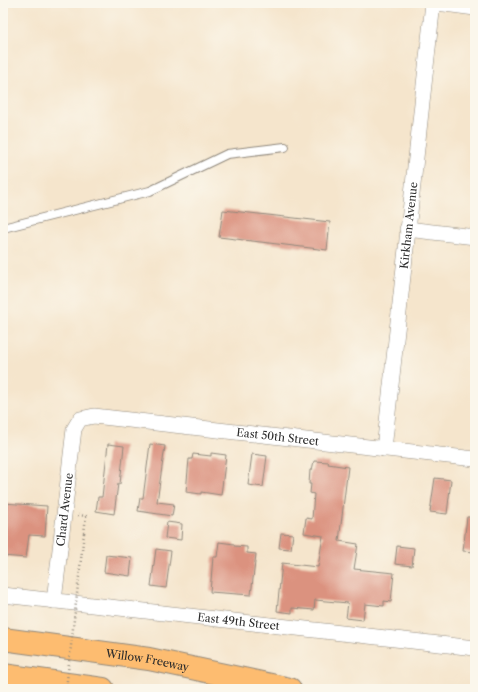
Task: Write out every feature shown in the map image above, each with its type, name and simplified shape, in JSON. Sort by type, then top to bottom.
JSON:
[{"type":"highway","name":"Willow Freeway","points":[[3,639],[149,659],[290,689]]},
{"type":"highway","points":[[3,674],[104,689]]},
{"type":"street","name":"Kirkham Avenue","points":[[384,449],[433,3]]},
{"type":"street","points":[[437,3],[475,8]]},
{"type":"street","points":[[407,229],[475,237]]},
{"type":"street","name":"East 50th Street","points":[[80,419],[94,416],[475,459]]},
{"type":"street","name":"Chard Avenue","points":[[54,601],[74,429],[80,419]]},
{"type":"street","name":"East 49th Street","points":[[3,595],[475,648]]},
{"type":"lane","points":[[3,228],[150,190],[227,154],[285,147]]},
{"type":"path","points":[[66,689],[86,516],[76,515]]},
{"type":"building","points":[[223,210],[330,222],[327,250],[219,237]]},
{"type":"building","points":[[108,444],[124,446],[120,484],[118,484],[114,514],[96,511],[98,497],[102,497]]},
{"type":"building","points":[[150,444],[165,446],[157,502],[174,504],[172,516],[138,511],[140,498],[143,498]]},
{"type":"building","points":[[211,453],[226,455],[221,495],[201,492],[201,494],[186,492],[189,459],[192,459],[193,454],[211,456]]},
{"type":"building","points":[[252,454],[267,456],[263,487],[248,485]]},
{"type":"building","points":[[314,461],[329,462],[328,464],[348,467],[339,541],[358,544],[354,569],[394,573],[391,602],[384,601],[384,606],[365,604],[363,620],[346,618],[348,603],[315,600],[314,610],[292,608],[292,613],[277,611],[282,563],[318,567],[323,536],[304,533],[306,518],[312,519],[314,494],[310,493],[311,484],[309,484],[310,470],[312,470]]},
{"type":"building","points":[[435,478],[451,480],[447,514],[430,512]]},
{"type":"building","points":[[3,503],[47,506],[45,536],[29,535],[26,558],[3,556]]},
{"type":"building","points":[[467,517],[475,517],[475,552],[463,551]]},
{"type":"building","points":[[167,522],[182,524],[181,540],[165,538]]},
{"type":"building","points":[[281,533],[293,534],[291,549],[279,548]]},
{"type":"building","points":[[219,542],[234,544],[234,546],[247,547],[247,553],[256,554],[251,595],[210,592],[213,557],[217,557]]},
{"type":"building","points":[[397,546],[414,548],[412,566],[395,564]]},
{"type":"building","points":[[156,549],[171,551],[166,588],[151,586]]},
{"type":"building","points":[[106,555],[132,558],[130,576],[104,572]]}]
